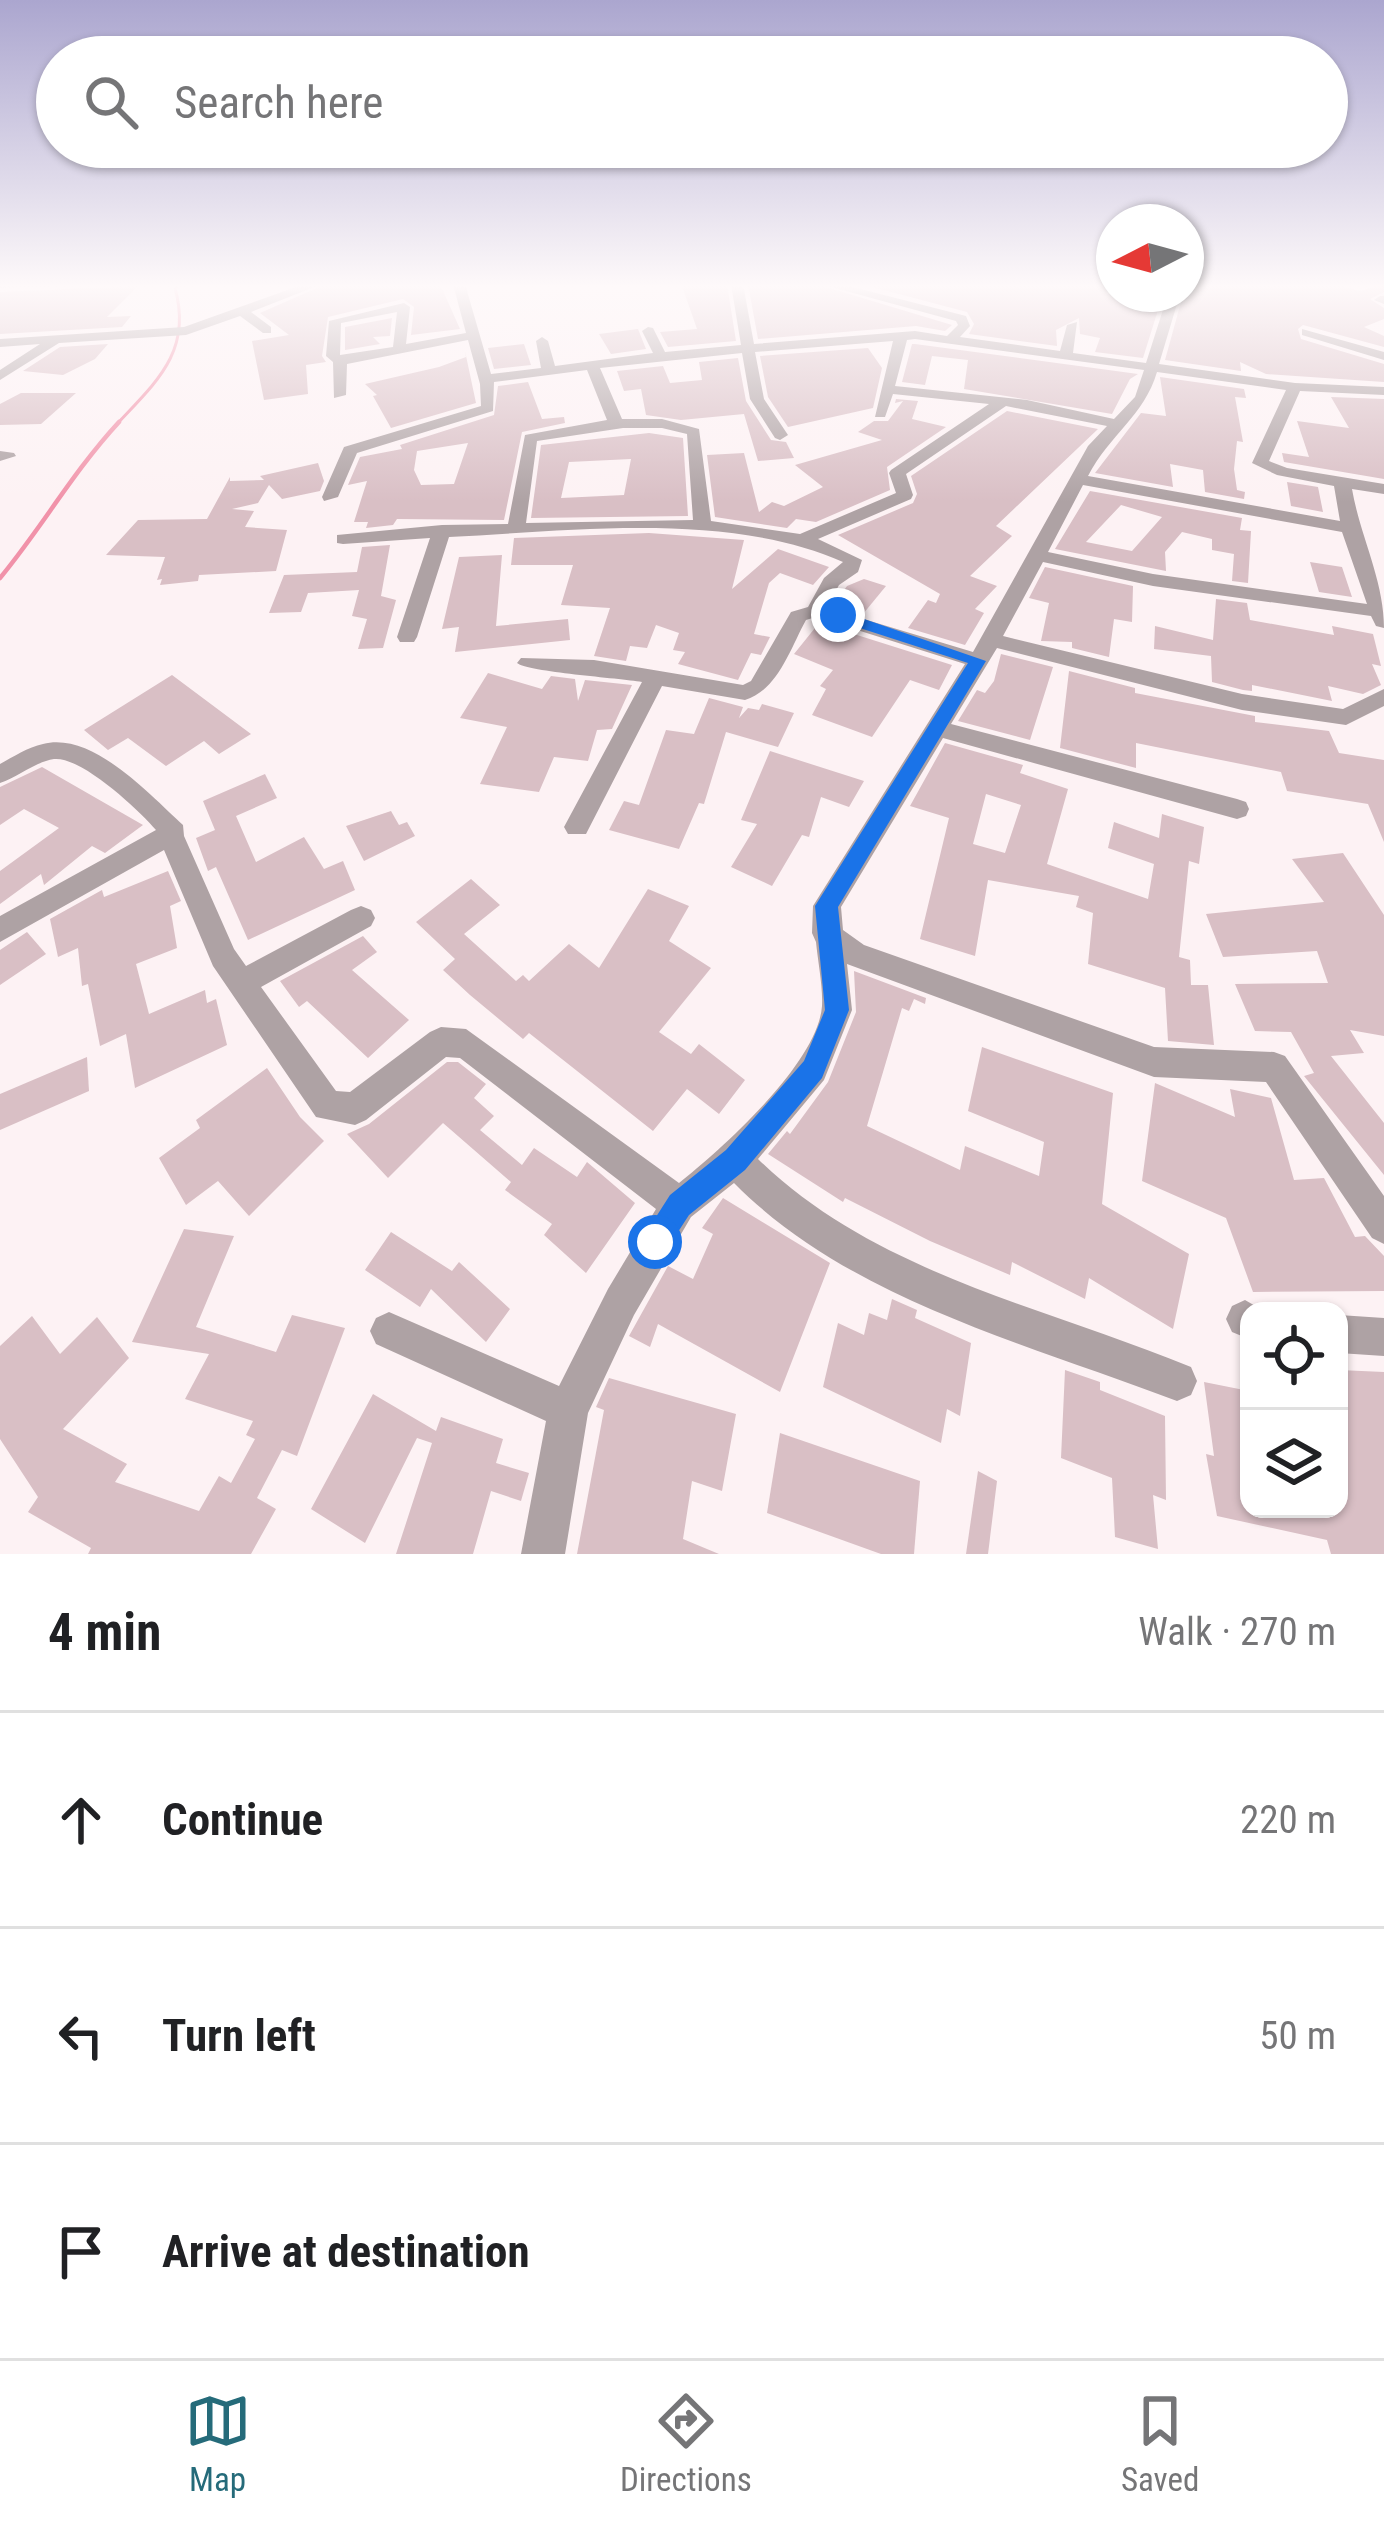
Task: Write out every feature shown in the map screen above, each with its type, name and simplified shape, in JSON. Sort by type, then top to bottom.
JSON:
[{"type":"street","points":[[0,376],[30,357]]},
{"type":"street","points":[[334,357],[340,361],[364,357]]},
{"type":"street","points":[[330,497],[350,450],[488,409],[478,357]]},
{"type":"street","points":[[546,357],[549,371]]},
{"type":"street","points":[[486,379],[657,357]]},
{"type":"street","points":[[749,357],[757,398],[780,435]]},
{"type":"street","points":[[880,414],[896,357]]},
{"type":"street","points":[[1085,357],[1294,387],[1384,391]]},
{"type":"street","points":[[543,1554],[568,1410],[621,1302],[680,1205],[736,1160],[813,1069],[837,1010],[826,906],[984,650],[1096,446],[1142,398],[1158,357]]},
{"type":"street","points":[[339,395],[340,361]]},
{"type":"street","points":[[592,365],[617,425]]},
{"type":"street","points":[[1294,387],[1260,463],[1283,472],[1384,489]]},
{"type":"street","points":[[887,389],[1002,402],[1117,424]]},
{"type":"street","points":[[801,540],[905,495],[897,473],[1002,402]]},
{"type":"street","points":[[516,528],[530,438],[617,425],[690,428],[702,523]]},
{"type":"street","points":[[1080,479],[1351,528]]},
{"type":"street","points":[[1037,554],[1153,580],[1380,618],[1351,528],[1342,481]]},
{"type":"street","points":[[343,538],[442,530],[702,523],[801,540],[854,562],[831,582],[821,608]]},
{"type":"street","points":[[407,637],[442,530]]},
{"type":"street","points":[[529,663],[752,691],[798,616],[821,608],[984,650],[1242,703],[1346,717],[1384,696]]},
{"type":"street","points":[[577,827],[655,678]]},
{"type":"street","points":[[937,728],[1238,809]]},
{"type":"street","points":[[0,774],[46,752],[69,752],[113,776],[174,832],[196,898],[240,983],[327,1106],[355,1109],[441,1042],[466,1044],[680,1205]]},
{"type":"street","points":[[0,931],[174,832]]},
{"type":"street","points":[[240,983],[361,918]]},
{"type":"street","points":[[826,933],[854,954],[888,968],[1154,1062],[1274,1067],[1384,1226]]},
{"type":"street","points":[[736,1160],[790,1212],[852,1247],[927,1283],[1177,1381]]},
{"type":"street","points":[[389,1331],[568,1410]]},
{"type":"street","points":[[1348,1334],[1384,1336]]},
{"type":"building","points":[[45,357],[97,357],[63,375],[23,371]]},
{"type":"building","points":[[255,357],[322,357],[326,362],[306,365],[308,394],[264,400]]},
{"type":"building","points":[[466,357],[476,403],[391,428],[373,396],[377,395],[365,384],[439,367]]},
{"type":"building","points":[[490,357],[528,357],[531,365],[494,369]]},
{"type":"building","points":[[760,357],[874,357],[882,368],[873,408],[788,427],[768,397]]},
{"type":"building","points":[[909,357],[932,357],[925,385],[902,382]]},
{"type":"building","points":[[937,357],[1006,357],[1138,374],[1130,379],[1112,414],[964,389],[968,360]]},
{"type":"building","points":[[1359,357],[1384,364],[1384,382],[1266,374],[1240,362],[1241,371],[1165,360]]},
{"type":"building","points":[[738,358],[746,401],[771,440],[786,442],[794,458],[758,461],[744,414],[681,420],[646,415],[641,389],[624,391],[617,371],[663,366],[670,383],[702,380],[699,362]]},
{"type":"building","points":[[1160,377],[1244,389],[1246,398],[1235,397],[1243,442],[1237,441],[1234,469],[1237,490],[1245,492],[1244,499],[1205,492],[1203,470],[1170,464],[1173,487],[1095,473],[1141,413],[1166,416]]},
{"type":"building","points":[[528,382],[542,419],[564,417],[565,423],[522,432],[504,520],[397,519],[393,525],[366,528],[368,522],[354,522],[367,481],[348,485],[360,457],[402,449],[400,445],[494,415],[498,386]],"holes":[[[468,443],[454,484],[421,485],[414,470],[417,451]]]},
{"type":"building","points":[[21,393],[76,393],[41,424],[0,425],[0,404]]},
{"type":"building","points":[[1331,397],[1384,399],[1384,479],[1284,462],[1282,453],[1309,457],[1297,421],[1349,428]]},
{"type":"building","points":[[896,399],[918,401],[912,419],[946,427],[887,467],[890,490],[816,522],[796,519],[787,528],[715,517],[707,455],[744,453],[759,512],[772,502],[784,506],[823,487],[795,465],[882,440],[858,432],[874,421],[888,421],[903,401],[895,403]]},
{"type":"building","points":[[1007,411],[1098,429],[996,526],[1012,536],[970,576],[997,586],[975,609],[984,613],[965,645],[908,628],[928,600],[936,603],[940,594],[838,535],[913,503],[917,494],[911,476]]},
{"type":"building","points":[[649,433],[683,438],[688,516],[531,518],[541,445]],"holes":[[[631,459],[624,495],[561,498],[569,462]]]},
{"type":"building","points":[[318,463],[324,481],[320,491],[282,499],[269,485],[258,503],[232,509],[254,511],[245,527],[287,530],[276,571],[199,575],[198,581],[160,585],[162,579],[157,580],[165,557],[106,555],[138,520],[207,519],[230,477],[230,481],[264,480],[260,476]]},
{"type":"building","points":[[1287,482],[1318,487],[1323,512],[1291,506]]},
{"type":"building","points":[[1090,491],[1242,518],[1240,530],[1251,531],[1248,583],[1232,581],[1234,554],[1212,550],[1212,539],[1182,532],[1165,552],[1166,571],[1055,549]],"holes":[[[1121,505],[1162,517],[1132,551],[1086,542]]]},
{"type":"building","points":[[649,533],[744,540],[732,589],[778,549],[829,567],[813,585],[780,573],[769,583],[754,634],[770,637],[761,655],[751,653],[738,680],[678,664],[685,652],[673,650],[679,633],[656,625],[647,648],[630,646],[626,661],[594,656],[610,608],[561,605],[573,565],[511,565],[514,538]]},
{"type":"building","points":[[390,545],[381,596],[396,600],[383,648],[358,649],[367,619],[352,616],[359,590],[308,593],[301,612],[269,613],[284,575],[357,572],[362,547]]},
{"type":"building","points":[[502,555],[496,626],[568,619],[570,640],[455,652],[459,627],[442,629],[459,557]]},
{"type":"building","points":[[1310,562],[1342,567],[1352,597],[1319,592]]},
{"type":"building","points":[[1045,567],[1133,586],[1132,622],[1114,619],[1109,657],[1072,648],[1072,642],[1041,641],[1049,603],[1029,598]]},
{"type":"building","points":[[864,579],[886,586],[863,614],[834,605],[847,586]]},
{"type":"building","points":[[1216,599],[1247,603],[1250,620],[1334,635],[1332,626],[1373,634],[1381,666],[1372,664],[1381,685],[1363,694],[1328,686],[1332,701],[1252,685],[1252,691],[1243,690],[1212,682],[1211,656],[1154,649],[1155,626],[1213,640]]},
{"type":"building","points":[[819,623],[952,665],[939,690],[910,680],[872,737],[812,715],[826,689],[820,686],[833,670],[794,654]]},
{"type":"building","points":[[1001,654],[1053,667],[1030,740],[958,721],[977,690],[985,693],[994,681]]},
{"type":"building","points":[[1069,671],[1135,688],[1135,693],[1255,716],[1255,722],[1329,731],[1339,753],[1384,760],[1384,842],[1368,804],[1287,791],[1281,772],[1136,743],[1136,768],[1060,748]]},
{"type":"building","points":[[488,673],[542,689],[551,676],[575,679],[578,701],[585,680],[632,685],[612,729],[597,730],[588,761],[554,757],[539,792],[480,784],[507,727],[460,718]]},
{"type":"building","points":[[172,675],[251,734],[219,754],[204,741],[166,766],[128,738],[108,750],[84,730]]},
{"type":"building","points":[[709,698],[743,707],[739,718],[748,708],[759,710],[762,704],[794,713],[778,747],[726,732],[704,804],[699,803],[679,849],[609,830],[624,801],[639,805],[666,730],[694,734]]},
{"type":"building","points":[[945,743],[1023,765],[1020,773],[1068,789],[1047,864],[1148,899],[1154,864],[1108,848],[1114,822],[1159,838],[1162,814],[1204,827],[1199,864],[1189,861],[1179,957],[1190,960],[1191,985],[1208,985],[1214,1045],[1168,1041],[1165,988],[1088,964],[1093,913],[1076,907],[1079,896],[988,880],[975,956],[920,939],[949,818],[910,806]],"holes":[[[986,794],[1021,805],[1005,853],[973,844]]]},
{"type":"building","points":[[770,751],[864,781],[849,807],[821,797],[809,837],[802,835],[772,886],[731,867],[757,824],[741,820]]},
{"type":"building","points":[[42,767],[143,825],[105,853],[92,846],[44,885],[41,874],[0,904],[0,871],[59,828],[24,809],[0,825],[0,787]]},
{"type":"building","points":[[265,774],[277,798],[236,816],[256,862],[304,837],[324,869],[343,861],[355,890],[248,940],[216,867],[208,871],[196,838],[215,830],[203,801]]},
{"type":"building","points":[[391,811],[399,825],[407,822],[415,836],[364,861],[346,826]]},
{"type":"building","points":[[1343,853],[1384,915],[1384,1036],[1350,1030],[1364,1053],[1331,1056],[1384,1123],[1384,1175],[1304,1076],[1314,1073],[1291,1032],[1255,1031],[1235,984],[1328,983],[1317,951],[1223,957],[1206,914],[1324,902],[1292,859]]},
{"type":"building","points":[[168,871],[181,901],[170,906],[177,948],[136,964],[149,1014],[205,990],[207,1003],[216,999],[227,1045],[135,1088],[126,1034],[100,1046],[88,984],[82,986],[78,948],[58,957],[50,919],[102,890],[104,897]]},
{"type":"building","points":[[471,879],[500,905],[464,934],[516,981],[523,975],[529,981],[569,944],[599,968],[648,889],[689,906],[669,941],[711,968],[659,1032],[691,1054],[699,1044],[745,1080],[719,1114],[687,1089],[653,1131],[529,1033],[523,1039],[443,970],[455,959],[416,922]]},
{"type":"building","points":[[27,932],[46,954],[0,985],[0,950]]},
{"type":"building","points":[[363,936],[377,952],[352,970],[409,1020],[368,1058],[307,1001],[299,1007],[280,981]]},
{"type":"building","points":[[854,971],[926,998],[925,1004],[914,999],[909,1011],[902,1008],[867,1126],[960,1170],[965,1146],[1039,1176],[1044,1142],[968,1111],[982,1047],[1113,1093],[1102,1204],[1189,1254],[1173,1329],[1089,1278],[1085,1299],[1012,1262],[1010,1275],[930,1241],[845,1198],[843,1202],[768,1154],[787,1131],[790,1134],[828,1082],[856,1012]]},
{"type":"building","points":[[87,1057],[89,1091],[0,1130],[0,1094]]},
{"type":"building","points":[[447,1062],[458,1062],[486,1084],[474,1098],[494,1116],[480,1130],[522,1165],[534,1148],[577,1177],[587,1162],[635,1203],[586,1273],[544,1235],[552,1224],[505,1190],[511,1182],[443,1123],[388,1178],[347,1134],[369,1124]]},
{"type":"building","points":[[267,1068],[300,1117],[324,1141],[249,1216],[218,1181],[186,1205],[159,1158],[200,1128],[196,1120]]},
{"type":"building","points":[[1155,1083],[1235,1117],[1230,1089],[1271,1098],[1294,1180],[1324,1178],[1355,1237],[1365,1236],[1384,1256],[1384,1291],[1253,1292],[1226,1218],[1142,1181]]},
{"type":"building","points":[[723,1198],[830,1263],[780,1392],[658,1324],[650,1347],[629,1336],[668,1266],[693,1279],[713,1234],[702,1228]]},
{"type":"building","points":[[184,1229],[234,1236],[196,1327],[276,1352],[292,1315],[345,1328],[297,1456],[282,1450],[257,1498],[276,1509],[251,1554],[88,1554],[91,1548],[28,1512],[38,1497],[0,1439],[0,1346],[32,1316],[60,1354],[97,1317],[129,1358],[63,1429],[127,1464],[115,1482],[199,1511],[219,1476],[231,1483],[255,1439],[246,1435],[253,1421],[185,1399],[209,1354],[132,1342]]},
{"type":"building","points":[[391,1232],[452,1271],[459,1262],[510,1309],[486,1342],[431,1289],[420,1307],[365,1270]]},
{"type":"building","points":[[892,1299],[917,1310],[915,1318],[971,1343],[960,1416],[947,1409],[941,1443],[823,1387],[838,1323],[864,1335],[869,1313],[887,1320]]},
{"type":"building","points":[[1065,1370],[1100,1382],[1100,1390],[1165,1416],[1166,1500],[1153,1495],[1158,1549],[1115,1537],[1112,1478],[1061,1458]]},
{"type":"building","points":[[1348,1370],[1384,1372],[1384,1554],[1331,1554],[1327,1540],[1217,1516],[1206,1454],[1214,1456],[1204,1382],[1240,1389],[1240,1518],[1348,1518]]},
{"type":"building","points":[[609,1378],[736,1414],[722,1491],[692,1481],[683,1539],[719,1554],[577,1554],[604,1410],[596,1407]]},
{"type":"building","points":[[373,1394],[436,1431],[441,1417],[503,1439],[496,1463],[529,1473],[521,1501],[491,1491],[473,1554],[396,1554],[432,1443],[417,1438],[365,1543],[311,1509]]},
{"type":"building","points":[[780,1433],[920,1481],[914,1554],[881,1554],[767,1513]]},
{"type":"building","points":[[978,1471],[997,1481],[988,1554],[966,1554]]},
{"type":"waterway","points":[[116,425],[157,380],[171,357]]},
{"type":"waterway","points":[[0,578],[119,422]]},
{"type":"route","points":[[655,1242],[680,1205],[736,1160],[813,1069],[837,1010],[824,925],[826,906],[978,661],[838,615]]}]
